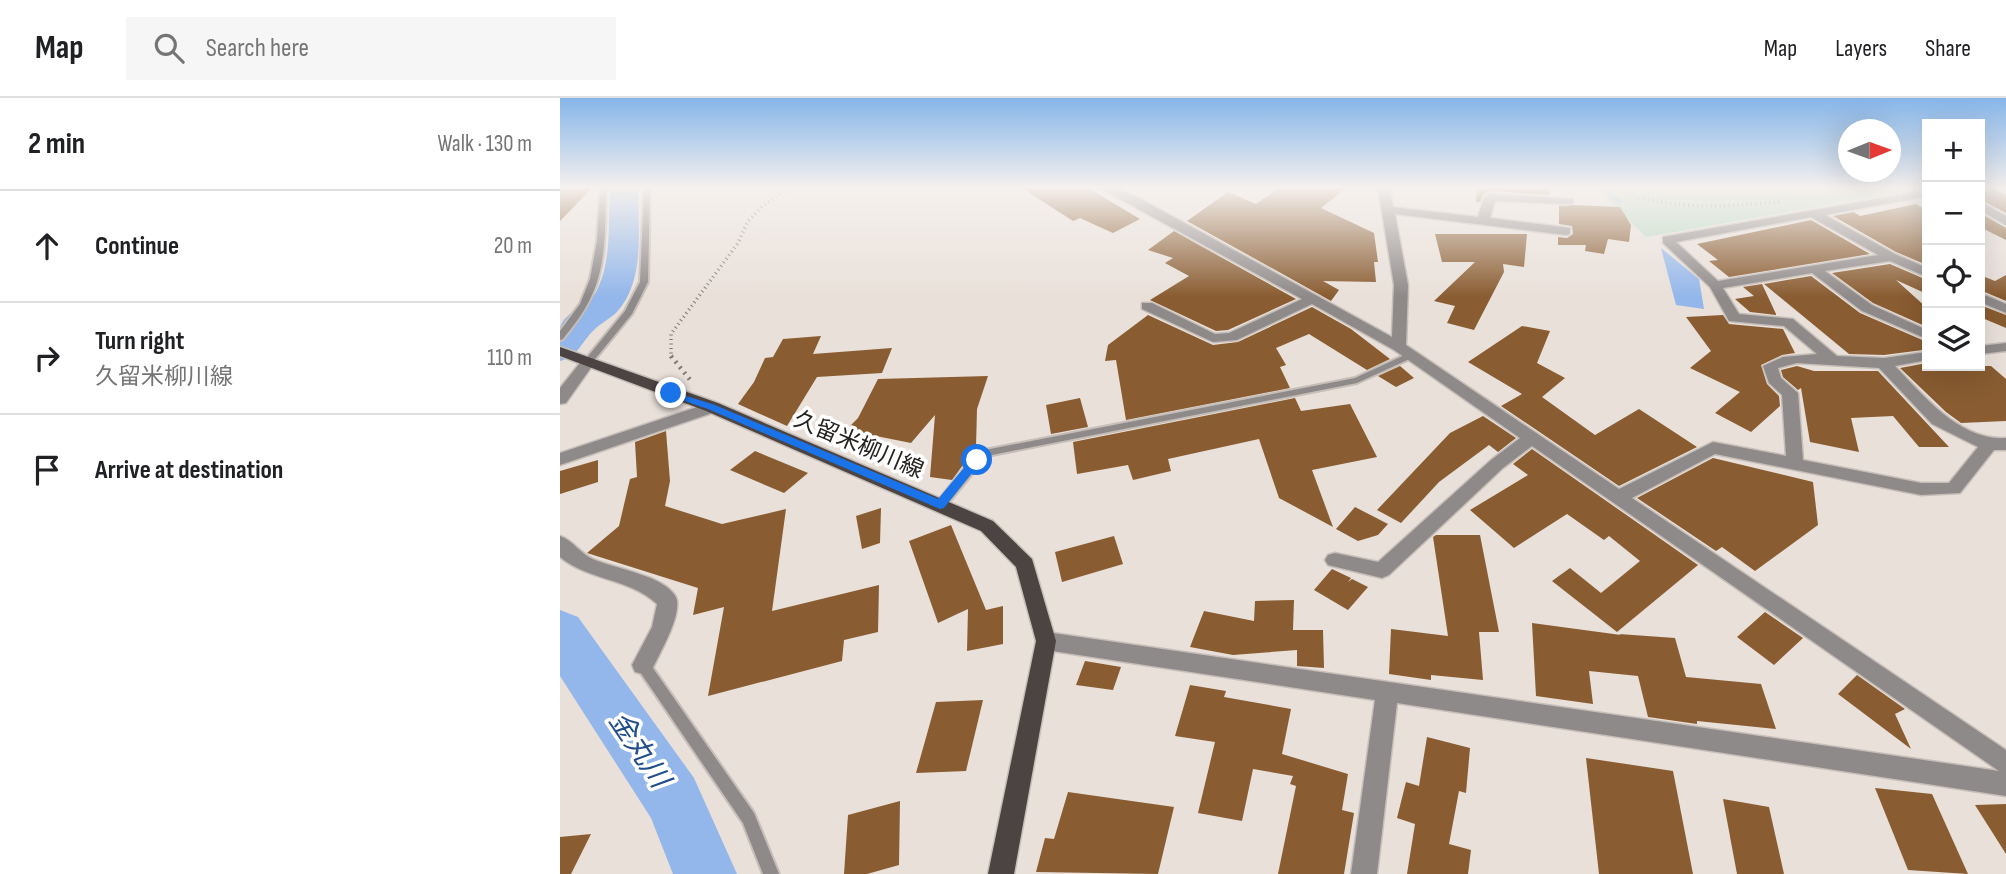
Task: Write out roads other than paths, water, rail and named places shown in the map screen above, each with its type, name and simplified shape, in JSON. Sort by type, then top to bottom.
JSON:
[{"type":"main road","name":"久留米柳川線","points":[[560,351],[712,407],[987,526],[1025,564],[1046,640],[1001,874]]},
{"type":"street","points":[[1179,224],[1405,351],[2006,763]]},
{"type":"street","points":[[1390,224],[1401,285],[1405,351]]},
{"type":"street","points":[[1510,224],[1566,231]]},
{"type":"street","points":[[1756,224],[1667,240],[1715,285],[1734,318],[1788,322],[1834,361]]},
{"type":"street","points":[[1832,224],[1922,271]]},
{"type":"street","points":[[1715,285],[1891,257]]},
{"type":"street","points":[[1814,269],[1867,308],[1922,333]]},
{"type":"street","points":[[1147,306],[1213,338],[1232,337],[1313,299]]},
{"type":"street","points":[[1985,299],[2006,309]]},
{"type":"street","points":[[1985,349],[2006,346]]},
{"type":"street","points":[[1795,463],[1790,394],[1774,380],[1770,366],[1781,361],[1883,363],[1922,357]]},
{"type":"street","points":[[560,399],[589,362]]},
{"type":"street","points":[[1618,497],[1713,448],[1922,489],[1954,489],[1997,444],[1938,420],[1883,363]]},
{"type":"street","points":[[560,459],[712,407]]},
{"type":"street","points":[[1335,560],[1382,570],[1497,464],[1531,438]]},
{"type":"street","points":[[560,543],[565,553],[649,586],[667,601],[662,627],[643,664]]},
{"type":"street","points":[[1046,640],[1387,694],[2006,784]]},
{"type":"street","points":[[1364,874],[1387,694]]},
{"type":"lane","points":[[560,337],[582,309],[591,289],[597,267],[600,224]]},
{"type":"lane","points":[[589,362],[629,312],[644,282],[646,224]]},
{"type":"lane","points":[[940,505],[977,460],[989,452],[1357,380],[1405,351]]},
{"type":"lane","points":[[643,664],[750,818],[771,874]]},
{"type":"water","points":[[1661,248],[1699,279],[1704,309],[1676,305]]},
{"type":"waterway","name":"金丸川","points":[[560,350],[581,323],[604,305],[614,290],[622,262],[623,224]]},
{"type":"waterway","name":"金丸川","points":[[560,632],[673,799],[705,874]]}]
